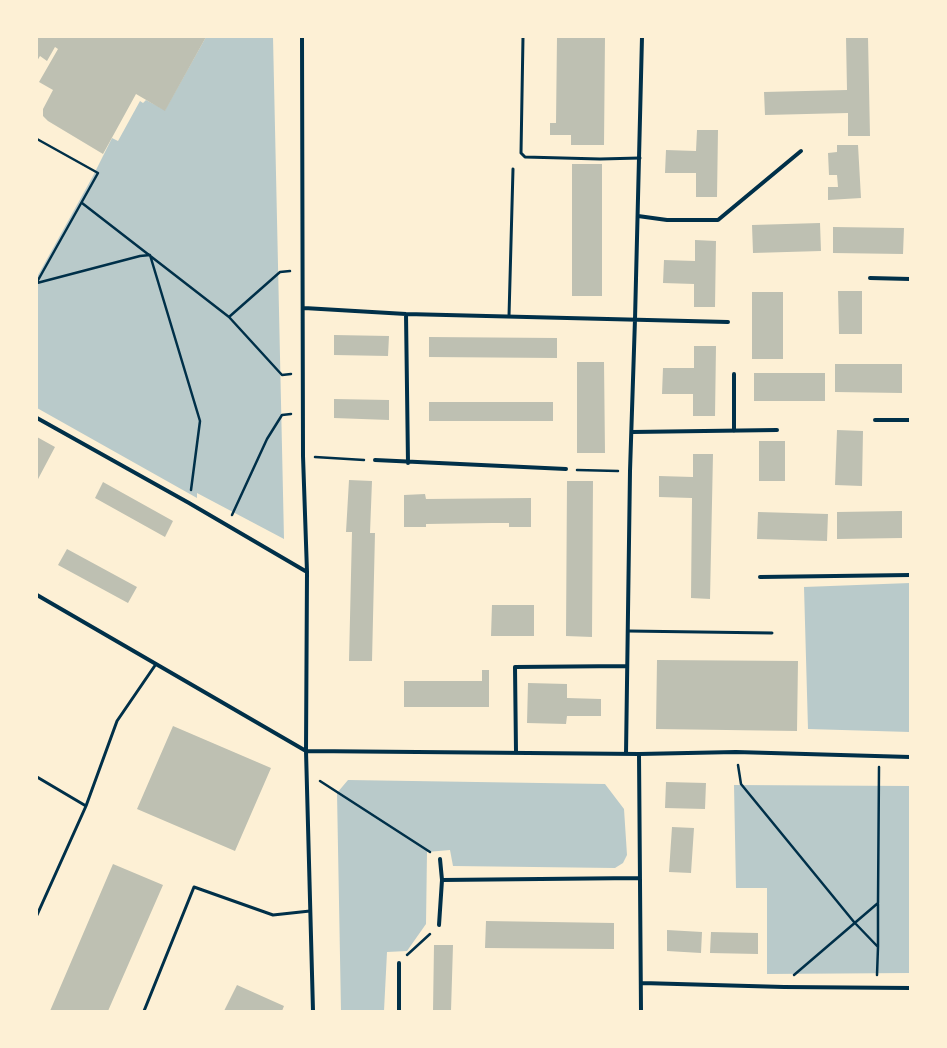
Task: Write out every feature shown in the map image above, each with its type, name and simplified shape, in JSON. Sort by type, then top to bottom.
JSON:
[{"type":"street","points":[[302,37],[302,270],[304,308],[303,456],[307,572],[306,773],[313,1011]]},
{"type":"street","points":[[626,754],[630,472],[640,158],[642,37]]},
{"type":"street","points":[[638,216],[668,220],[718,220],[801,151]]},
{"type":"street","points":[[870,278],[910,279]]},
{"type":"street","points":[[304,308],[406,314],[728,322]]},
{"type":"street","points":[[406,314],[408,463]]},
{"type":"street","points":[[734,374],[734,431]]},
{"type":"street","points":[[37,418],[189,503],[307,572]]},
{"type":"street","points":[[875,420],[910,420]]},
{"type":"street","points":[[632,432],[777,430]]},
{"type":"street","points":[[375,460],[408,463],[566,469]]},
{"type":"street","points":[[760,577],[910,575]]},
{"type":"street","points":[[37,595],[306,751],[626,754],[736,752],[910,757]]},
{"type":"street","points":[[516,752],[515,667],[627,666]]},
{"type":"street","points":[[639,754],[639,878],[642,983],[641,1011]]},
{"type":"street","points":[[439,925],[442,880],[440,859]]},
{"type":"street","points":[[442,880],[639,878]]},
{"type":"street","points":[[399,962],[399,1011]]},
{"type":"street","points":[[642,983],[784,988],[910,988]]},
{"type":"lane","points":[[523,37],[521,153],[524,157],[600,159],[640,158]]},
{"type":"lane","points":[[509,316],[513,168]]},
{"type":"lane","points":[[628,631],[772,633]]},
{"type":"lane","points":[[37,915],[86,806],[117,721],[156,664]]},
{"type":"lane","points":[[37,777],[86,806]]},
{"type":"lane","points":[[144,1011],[194,887],[273,915],[310,912]]},
{"type":"path","points":[[37,139],[98,173],[37,283]]},
{"type":"path","points":[[82,203],[229,317],[282,375],[303,374]]},
{"type":"path","points":[[37,283],[150,255]]},
{"type":"path","points":[[150,255],[200,421],[189,503]]},
{"type":"path","points":[[229,317],[280,272],[302,270]]},
{"type":"path","points":[[227,525],[266,439],[282,415],[303,413]]},
{"type":"path","points":[[303,456],[375,460]]},
{"type":"path","points":[[566,469],[630,472]]},
{"type":"path","points":[[736,752],[741,784],[854,922],[878,947]]},
{"type":"path","points":[[877,988],[879,756]]},
{"type":"path","points":[[306,773],[440,859]]},
{"type":"path","points":[[784,988],[794,974],[878,903]]},
{"type":"path","points":[[399,962],[439,925]]},
{"type":"shaded area","points":[[206,37],[273,37],[284,539],[197,493],[197,498],[37,408],[37,277],[93,176],[112,138],[118,141],[140,101],[143,103],[146,100],[165,110]]},
{"type":"shaded area","points":[[910,583],[910,732],[808,729],[804,587]]},
{"type":"shaded area","points":[[348,780],[605,784],[624,809],[627,855],[623,863],[615,868],[453,866],[450,850],[427,852],[426,924],[407,951],[387,952],[384,1011],[341,1011],[337,793]]},
{"type":"shaded area","points":[[734,785],[910,786],[910,973],[767,974],[767,888],[736,888]]},
{"type":"building","points":[[37,37],[206,37],[165,111],[136,94],[103,154],[48,121],[43,116],[43,109],[53,90],[39,82],[58,49],[55,47],[47,61],[40,56],[37,61]]},
{"type":"building","points":[[557,37],[605,37],[604,145],[571,145],[571,135],[550,135],[550,123],[556,123]]},
{"type":"building","points":[[846,37],[868,37],[870,136],[848,136],[848,113],[765,115],[764,92],[847,90]]},
{"type":"building","points":[[697,130],[718,130],[717,197],[696,197],[696,173],[665,173],[666,150],[696,151]]},
{"type":"building","points":[[837,145],[858,145],[861,198],[828,200],[828,187],[838,187],[837,175],[829,175],[828,153],[837,152]]},
{"type":"building","points":[[572,164],[602,164],[602,296],[572,296]]},
{"type":"building","points":[[820,223],[821,251],[753,253],[752,225]]},
{"type":"building","points":[[833,227],[904,228],[903,254],[833,253]]},
{"type":"building","points":[[695,240],[716,241],[715,307],[694,307],[694,284],[663,283],[664,260],[695,261]]},
{"type":"building","points":[[838,291],[862,291],[862,334],[839,334]]},
{"type":"building","points":[[752,292],[783,292],[783,359],[752,359]]},
{"type":"building","points":[[334,335],[389,336],[388,356],[334,355]]},
{"type":"building","points":[[429,337],[557,338],[557,358],[429,357]]},
{"type":"building","points":[[694,346],[716,346],[715,416],[693,416],[693,394],[662,394],[663,368],[694,368]]},
{"type":"building","points":[[577,362],[604,362],[605,453],[577,453]]},
{"type":"building","points":[[835,364],[902,364],[902,393],[835,392]]},
{"type":"building","points":[[754,373],[825,373],[825,401],[754,401]]},
{"type":"building","points":[[334,399],[389,400],[389,420],[334,418]]},
{"type":"building","points":[[429,402],[553,402],[553,421],[429,421]]},
{"type":"building","points":[[837,430],[863,431],[862,486],[835,485]]},
{"type":"building","points":[[37,437],[55,447],[37,481]]},
{"type":"building","points":[[759,441],[785,441],[785,481],[759,481]]},
{"type":"building","points":[[693,454],[713,454],[710,599],[691,598],[692,498],[659,497],[659,476],[693,477]]},
{"type":"building","points":[[349,480],[372,481],[370,533],[375,533],[372,661],[349,661],[352,532],[346,532]]},
{"type":"building","points":[[567,481],[593,481],[592,637],[566,636]]},
{"type":"building","points":[[103,482],[173,521],[165,537],[95,498]]},
{"type":"building","points":[[425,494],[426,499],[531,498],[531,527],[509,527],[509,523],[492,523],[426,524],[426,527],[404,527],[404,495]]},
{"type":"building","points":[[902,511],[902,538],[837,539],[837,512]]},
{"type":"building","points":[[758,512],[828,514],[827,541],[757,539]]},
{"type":"building","points":[[67,549],[137,587],[128,603],[58,565]]},
{"type":"building","points":[[492,605],[534,605],[534,636],[491,636]]},
{"type":"building","points":[[657,660],[798,661],[797,731],[656,729]]},
{"type":"building","points":[[482,670],[489,670],[489,707],[404,707],[404,681],[482,681]]},
{"type":"building","points":[[528,683],[567,684],[567,698],[601,699],[601,716],[567,716],[566,724],[527,723]]},
{"type":"building","points":[[173,726],[271,768],[235,851],[137,809]]},
{"type":"building","points":[[666,782],[706,783],[705,809],[665,808]]},
{"type":"building","points":[[672,827],[694,828],[691,873],[669,872]]},
{"type":"building","points":[[113,864],[163,885],[108,1011],[50,1011]]},
{"type":"building","points":[[486,921],[614,923],[614,949],[485,948]]},
{"type":"building","points":[[667,930],[702,932],[701,953],[667,951]]},
{"type":"building","points":[[711,932],[758,933],[758,954],[710,953]]},
{"type":"building","points":[[434,945],[453,945],[451,1011],[433,1011]]},
{"type":"building","points":[[237,985],[284,1006],[282,1011],[224,1011]]}]
